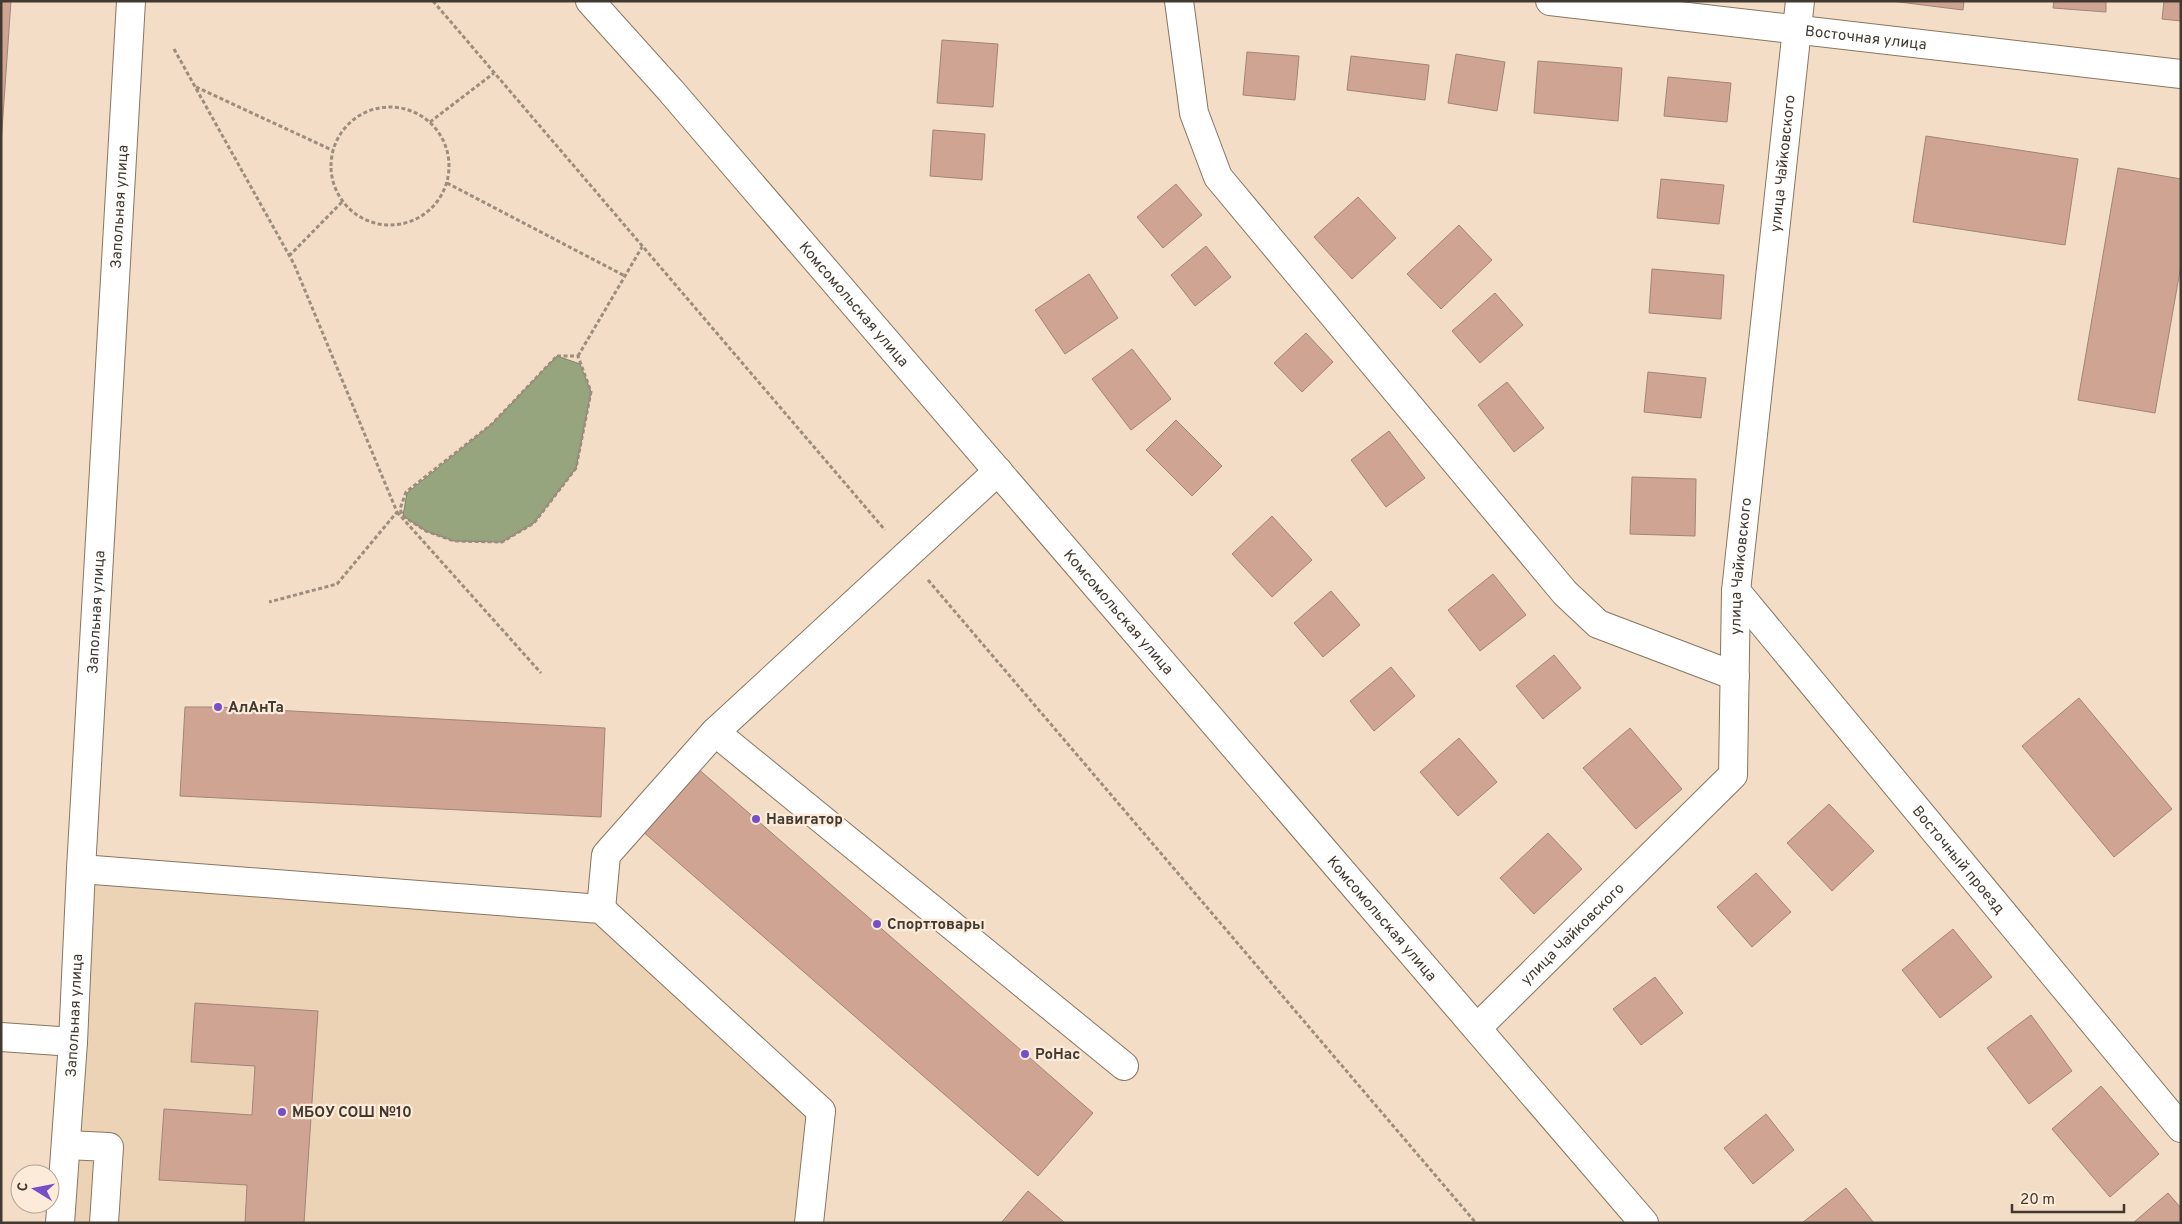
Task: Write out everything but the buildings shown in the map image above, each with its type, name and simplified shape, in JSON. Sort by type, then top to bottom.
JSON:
[{"type":"street","name":"Запольная улица","points":[[60,1223],[73,1042],[81,869],[131,1]]},
{"type":"street","name":"Комсомольская улица","points":[[590,1],[671,91],[998,470],[1644,1223]]},
{"type":"street","points":[[1179,1],[1194,113],[1218,178],[1565,593],[1598,624],[1735,676]]},
{"type":"street","name":"Восточная улица","points":[[1550,1],[2181,74]]},
{"type":"street","name":"улица Чайковского","points":[[1477,1028],[1733,775],[1736,591],[1800,1]]},
{"type":"street","points":[[601,909],[606,855],[715,732],[998,470]]},
{"type":"street","name":"Восточный проезд","points":[[1736,591],[2181,1128]]},
{"type":"street","points":[[715,732],[1124,1066]]},
{"type":"street","points":[[81,869],[601,909],[821,1111],[808,1223]]},
{"type":"street","points":[[1,1037],[73,1042]]},
{"type":"street","points":[[66,1145],[109,1146],[104,1223]]},
{"type":"path","points":[[433,1],[1476,1223]]},
{"type":"path","points":[[174,49],[290,256],[397,512],[541,673]]},
{"type":"path","points":[[430,122],[494,73]]},
{"type":"path","points":[[195,87],[334,151]]},
{"type":"path","points":[[390,107],[411,111],[430,122],[443,140],[449,161],[447,183],[437,202],[420,217],[400,225],[378,225],[358,217],[342,202],[332,182],[331,160],[337,140],[350,122],[368,111],[390,107]]},
{"type":"path","points":[[447,183],[625,276]]},
{"type":"path","points":[[290,256],[342,202]]},
{"type":"path","points":[[578,356],[642,247]]},
{"type":"path","points":[[557,356],[578,356],[591,392],[576,468],[534,523],[502,542],[454,542],[426,531],[404,516],[400,509],[406,492],[492,424],[557,356]]},
{"type":"path","points":[[269,602],[336,584],[397,512]]},
{"type":"shaded area","points":[[557,356],[580,364],[591,392],[576,468],[534,523],[502,542],[454,541],[426,531],[403,516],[407,493],[492,424]]},
{"type":"shaded area","points":[[87,875],[598,912],[815,1112],[803,1223],[61,1223]]},
{"type":"place","name":"АлАнТа","points":[[218,707]]},
{"type":"place","name":"Навигатор","points":[[756,819]]},
{"type":"place","name":"Спорттовары","points":[[877,924]]},
{"type":"place","name":"РоНас","points":[[1025,1054]]},
{"type":"place","name":"МБОУ СОШ №10","points":[[282,1112]]}]
